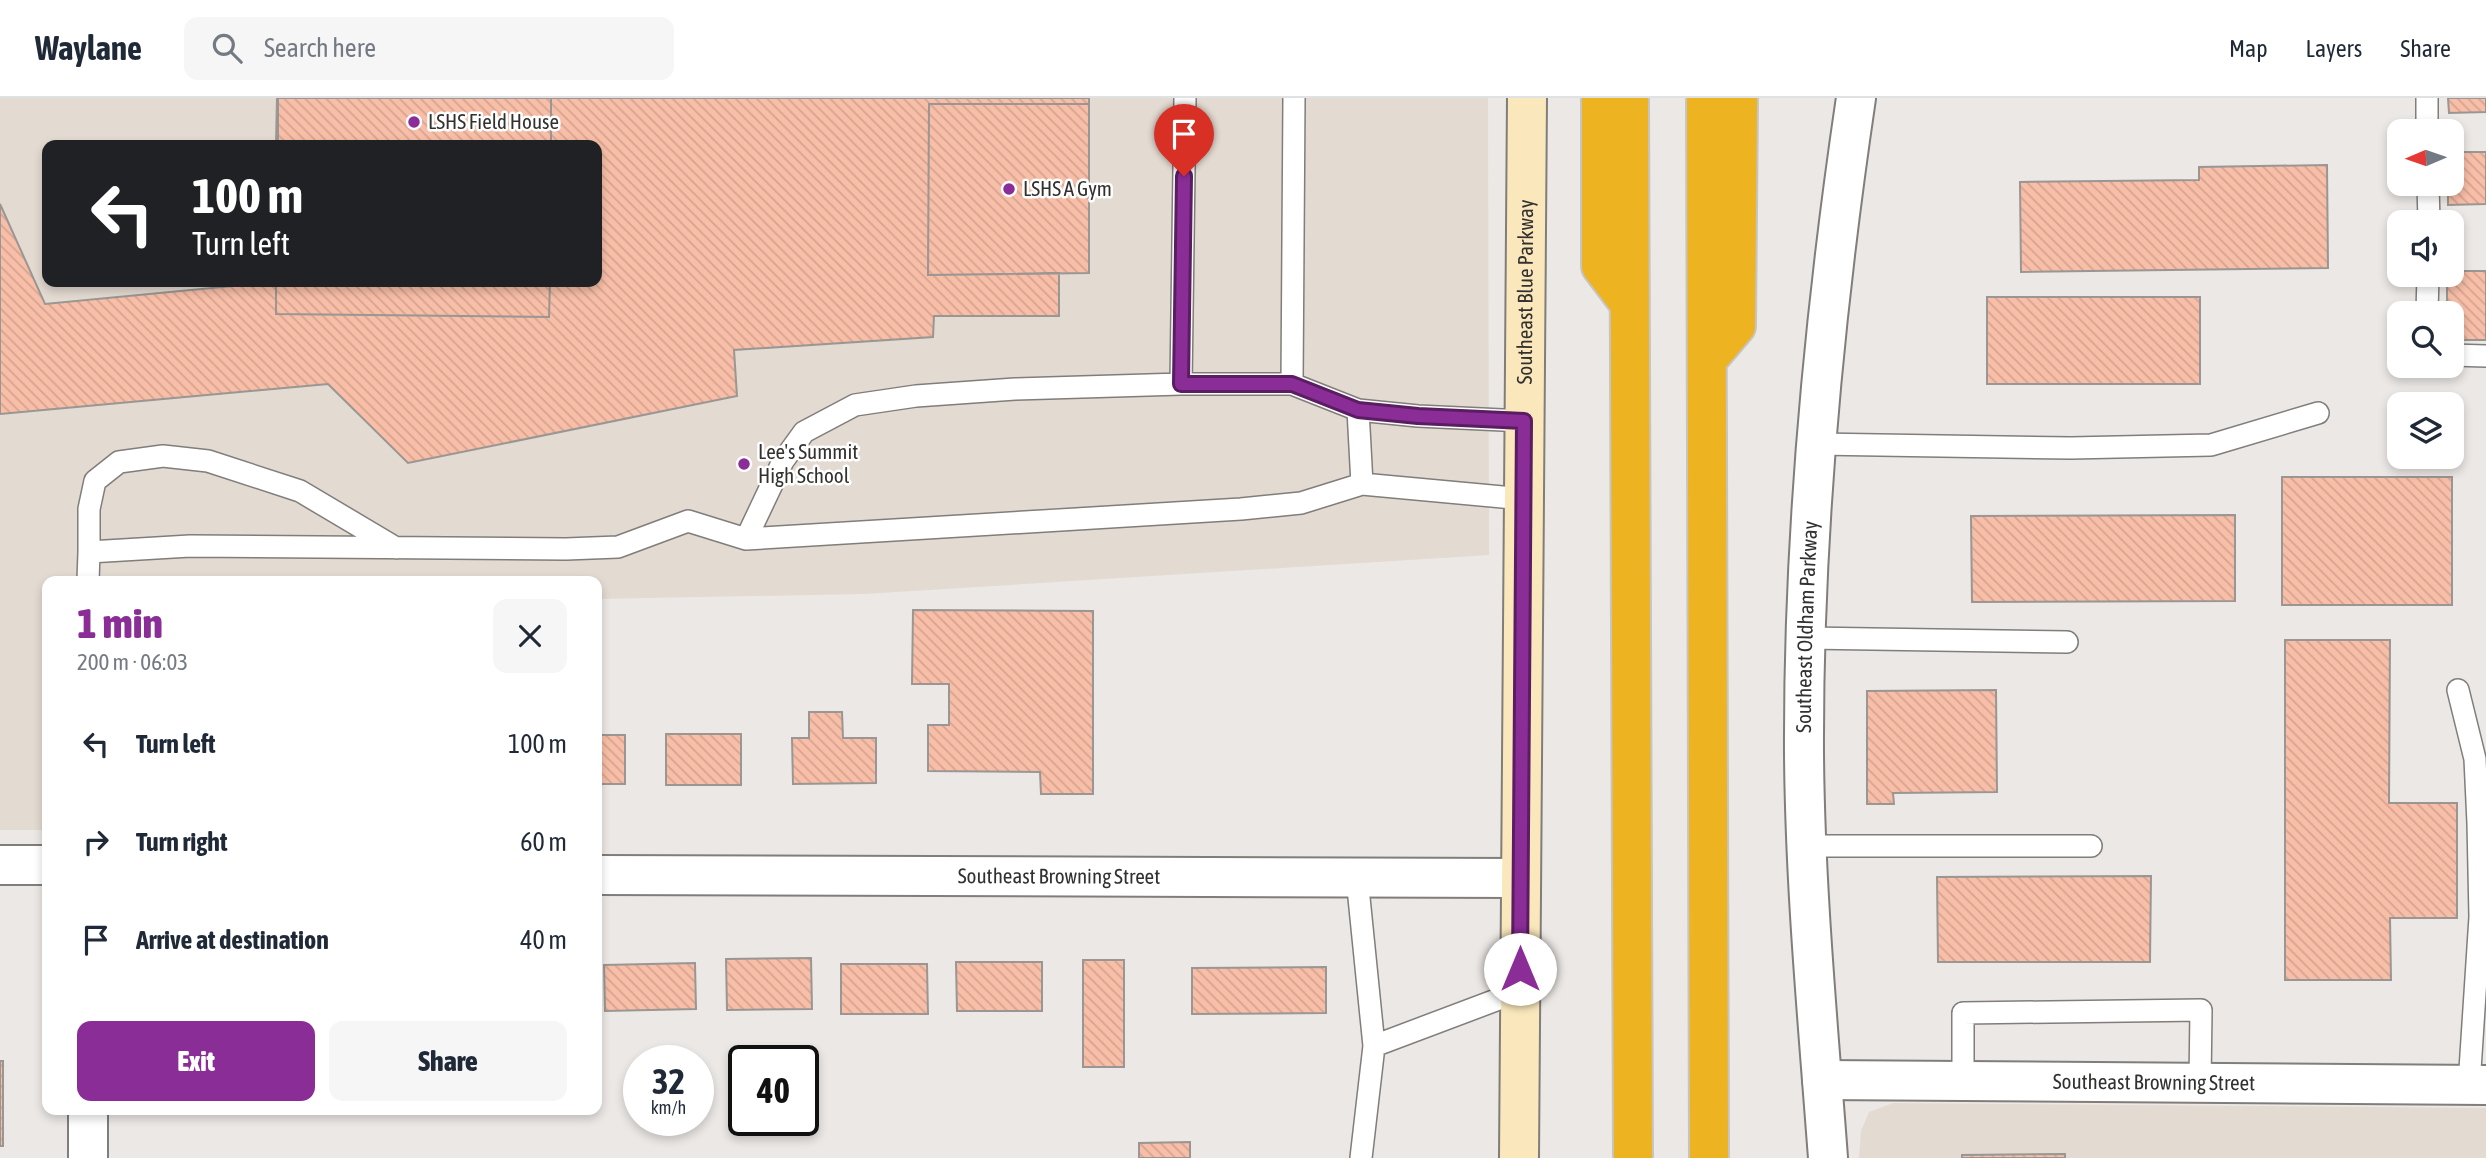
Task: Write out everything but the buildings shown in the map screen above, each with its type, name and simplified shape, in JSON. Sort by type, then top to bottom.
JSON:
[{"type":"highway","points":[[1601,98],[1601,266],[1629,303]]},
{"type":"highway","points":[[1629,98],[1633,1158]]},
{"type":"highway","points":[[1706,98],[1709,1158]]},
{"type":"highway","points":[[1708,359],[1736,326],[1738,98]]},
{"type":"street","name":"Southeast Blue Parkway","points":[[1520,1158],[1527,98]]},
{"type":"street","name":"Southeast Oldham Parkway","points":[[1828,1158],[1807,846],[1804,751],[1807,638],[1826,322],[1856,98]]},
{"type":"street","points":[[0,865],[42,865]]},
{"type":"street","name":"Southeast Browning Street","points":[[602,875],[1521,878]]},
{"type":"street","name":"Southeast Browning Street","points":[[1822,1080],[2478,1085]]},
{"type":"street","points":[[88,1115],[88,1158]]},
{"type":"lane","points":[[1181,384],[1185,98]]},
{"type":"lane","points":[[1292,384],[1294,98]]},
{"type":"lane","points":[[2427,98],[2427,119]]},
{"type":"lane","points":[[2464,355],[2486,356]]},
{"type":"lane","points":[[746,539],[783,461],[804,432],[855,405],[916,396],[1015,389],[1292,384],[1358,410],[1524,421]]},
{"type":"lane","points":[[1358,410],[1362,484]]},
{"type":"lane","points":[[1817,444],[2071,447],[2211,445],[2318,412]]},
{"type":"lane","points":[[89,576],[89,509],[95,481],[119,461],[163,456],[208,461],[300,491],[398,549]]},
{"type":"lane","points":[[89,552],[190,546],[398,549],[618,547],[688,521],[746,539],[1241,509],[1301,503],[1362,484],[1524,499]]},
{"type":"lane","points":[[1807,638],[2067,642]]},
{"type":"lane","points":[[2458,690],[2475,759],[2480,917],[2478,1085]]},
{"type":"lane","points":[[1807,846],[2091,846]]},
{"type":"lane","points":[[1357,878],[1374,1046],[1361,1158]]},
{"type":"lane","points":[[1374,1046],[1520,991]]},
{"type":"lane","points":[[1964,1081],[1963,1013],[2201,1010],[2200,1083]]},
{"type":"shaded area","name":"Lee's Summit High School","points":[[0,98],[1488,98],[1489,555],[864,594],[602,599],[602,576],[42,576],[42,830],[0,830]]},
{"type":"shaded area","points":[[1893,1103],[2486,1108],[2486,1158],[1859,1158],[1861,1131],[1869,1112]]},
{"type":"place","name":"LSHS Field House","points":[[414,122]]},
{"type":"place","name":"LSHS A Gym","points":[[1009,189]]},
{"type":"place","name":"Lee's Summit High School","points":[[744,464]]},
{"type":"route","points":[[1184,176],[1181,384],[1292,384],[1358,410],[1524,421],[1520,969]]}]
